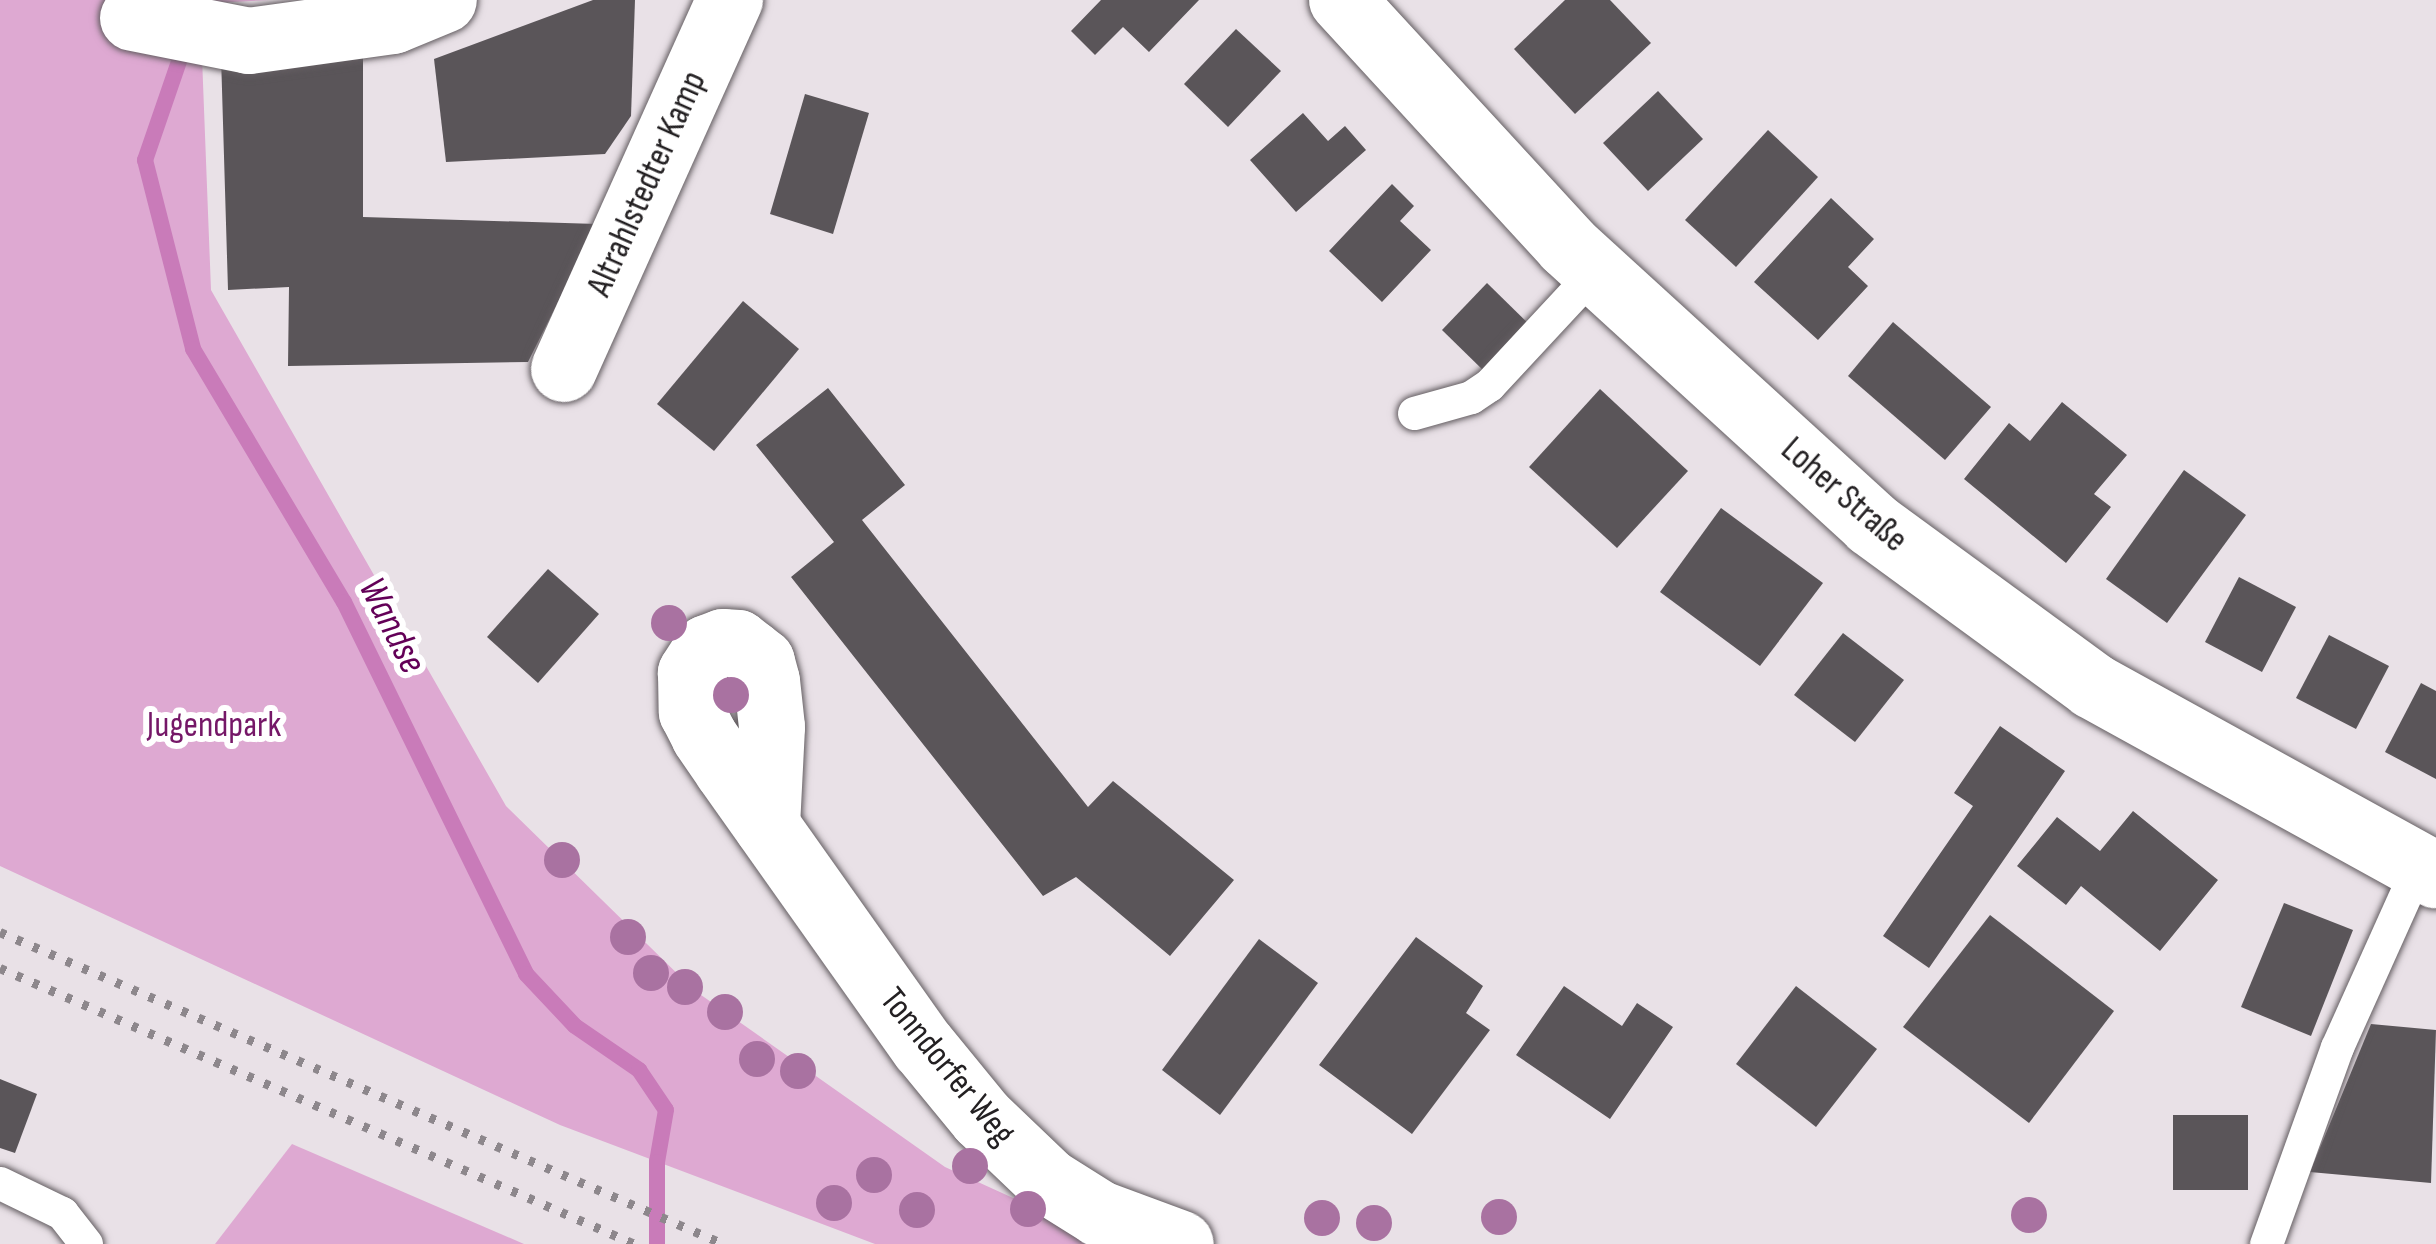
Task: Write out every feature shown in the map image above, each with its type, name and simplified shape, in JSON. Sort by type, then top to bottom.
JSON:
[{"type":"street","points":[[133,18],[249,41],[393,21],[444,0]]},
{"type":"street","name":"Altrahlstedter Kamp","points":[[564,369],[730,0]]},
{"type":"street","name":"Loher Straße","points":[[1342,0],[1594,271],[1872,524],[2093,686],[2427,871]]},
{"type":"street","name":"Tonndorfer Weg","points":[[767,826],[923,1046],[982,1118],[1049,1182],[1100,1214],[1180,1244]]},
{"type":"lane","points":[[1414,413],[1471,398],[1489,385],[1594,271]]},
{"type":"lane","points":[[2266,1244],[2337,1047],[2427,871]]},
{"type":"lane","points":[[0,1184],[62,1214],[86,1244]]},
{"type":"green space","name":"Jugendpark","points":[[0,0],[270,0],[213,3],[202,57],[211,290],[506,806],[694,990],[945,1167],[1114,1244],[875,1244],[560,1125],[0,866]]},
{"type":"green space","points":[[292,1144],[524,1244],[215,1244]]},
{"type":"building","points":[[593,0],[635,0],[631,116],[605,154],[446,162],[434,59]]},
{"type":"building","points":[[1101,0],[1199,0],[1149,52],[1123,27],[1095,55],[1071,31]]},
{"type":"building","points":[[1565,0],[1610,0],[1651,43],[1575,114],[1514,49]]},
{"type":"building","points":[[1236,29],[1281,71],[1228,127],[1184,84]]},
{"type":"building","points":[[363,53],[363,217],[597,224],[528,362],[288,366],[289,287],[228,290],[221,56]]},
{"type":"building","points":[[1658,91],[1703,139],[1648,191],[1603,143]]},
{"type":"building","points":[[805,94],[869,113],[833,234],[770,214]]},
{"type":"building","points":[[1303,113],[1328,141],[1345,126],[1366,150],[1296,212],[1250,160]]},
{"type":"building","points":[[1768,130],[1818,177],[1736,267],[1685,220]]},
{"type":"building","points":[[1392,184],[1414,206],[1400,221],[1431,250],[1382,302],[1329,251]]},
{"type":"building","points":[[1831,198],[1874,239],[1848,267],[1868,286],[1818,340],[1754,282]]},
{"type":"building","points":[[1487,283],[1532,327],[1487,374],[1442,330]]},
{"type":"building","points":[[743,301],[799,349],[714,451],[657,404]]},
{"type":"building","points":[[1893,322],[1991,407],[1945,460],[1848,376]]},
{"type":"building","points":[[828,388],[905,485],[862,520],[1088,807],[1113,781],[1234,880],[1170,956],[1076,877],[1043,896],[791,577],[834,542],[756,445]]},
{"type":"building","points":[[1600,389],[1688,471],[1617,548],[1529,467]]},
{"type":"building","points":[[2062,402],[2127,455],[2094,494],[2111,507],[2066,563],[1964,479],[2009,423],[2030,441]]},
{"type":"building","points":[[2184,470],[2246,515],[2167,623],[2106,579]]},
{"type":"building","points":[[1721,508],[1823,583],[1760,666],[1660,592]]},
{"type":"building","points":[[548,569],[599,614],[538,683],[487,637]]},
{"type":"building","points":[[2239,577],[2296,607],[2262,672],[2205,642]]},
{"type":"building","points":[[1843,633],[1904,680],[1855,742],[1794,695]]},
{"type":"building","points":[[2329,635],[2389,666],[2356,729],[2296,698]]},
{"type":"building","points":[[2421,683],[2436,691],[2436,779],[2385,752]]},
{"type":"building","points":[[2000,726],[2065,771],[1929,968],[1883,936],[1973,806],[1954,793]]},
{"type":"building","points":[[2133,811],[2218,880],[2160,951],[2081,886],[2066,905],[2017,866],[2057,817],[2100,851]]},
{"type":"building","points":[[2284,903],[2353,930],[2311,1036],[2241,1007]]},
{"type":"building","points":[[1990,915],[2114,1011],[2029,1123],[1903,1027]]},
{"type":"building","points":[[1416,937],[1483,986],[1466,1013],[1490,1030],[1412,1134],[1319,1065]]},
{"type":"building","points":[[1259,939],[1318,983],[1220,1115],[1162,1070]]},
{"type":"building","points":[[1564,986],[1622,1026],[1637,1003],[1673,1027],[1610,1119],[1516,1055]]},
{"type":"building","points":[[1796,986],[1877,1049],[1816,1127],[1736,1064]]},
{"type":"building","points":[[2371,1024],[2436,1030],[2431,1183],[2310,1172]]},
{"type":"building","points":[[0,1079],[37,1094],[15,1153],[0,1148]]},
{"type":"building","points":[[2173,1115],[2248,1115],[2248,1190],[2173,1190]]},
{"type":"waterway","name":"Wandse","points":[[185,44],[145,160],[193,349],[344,602],[526,974],[575,1026],[639,1070],[666,1110],[657,1162],[657,1244]]},
{"type":"railway","points":[[0,932],[724,1244]]},
{"type":"railway","points":[[0,968],[635,1244]]}]
